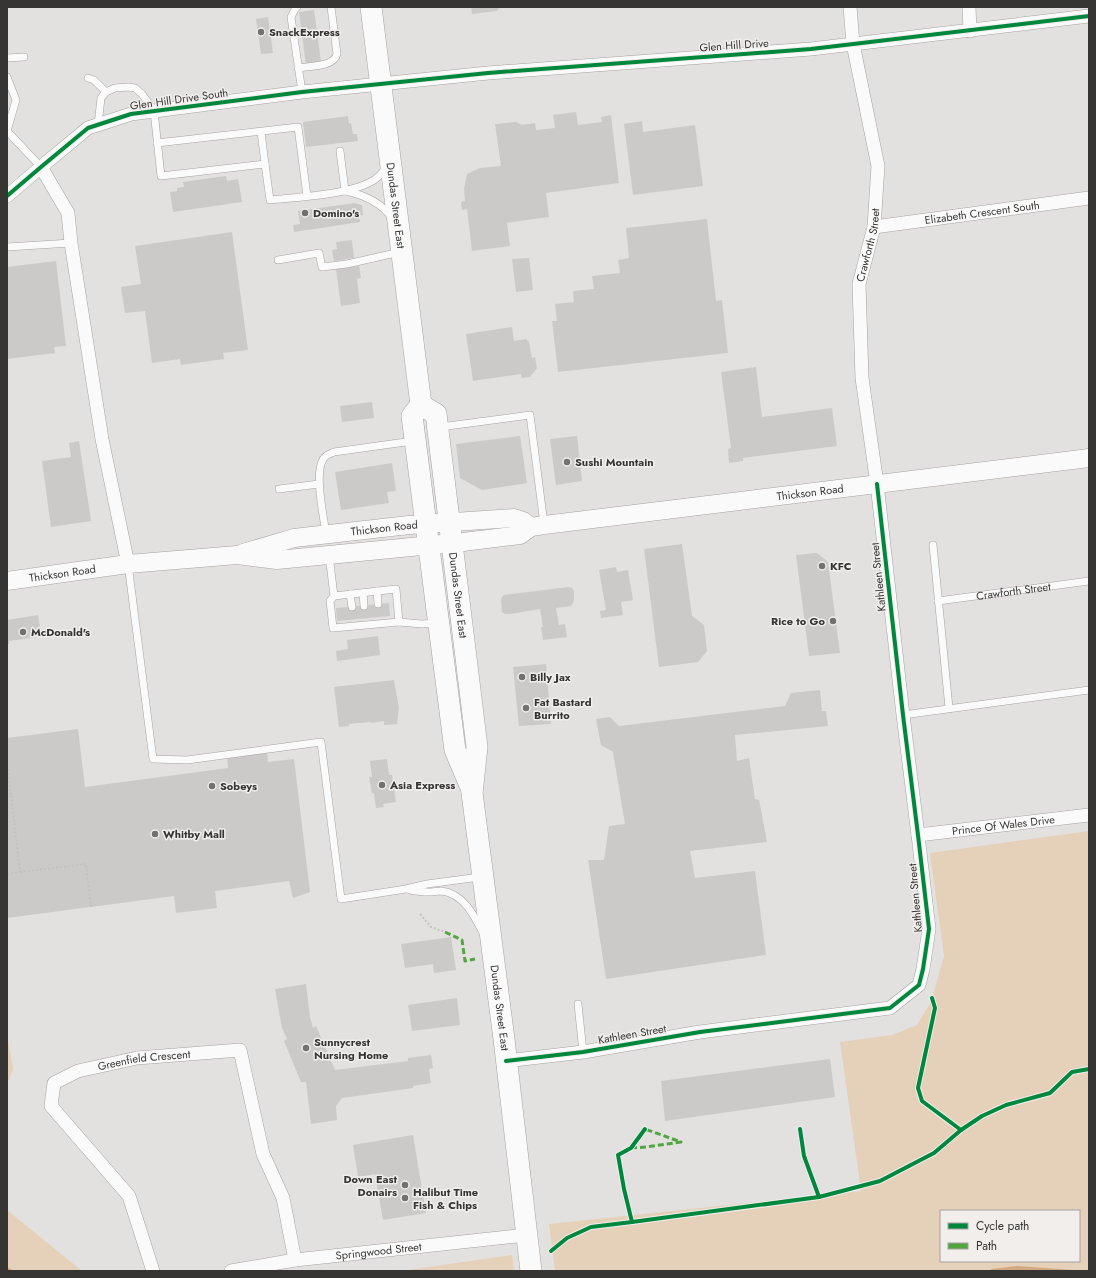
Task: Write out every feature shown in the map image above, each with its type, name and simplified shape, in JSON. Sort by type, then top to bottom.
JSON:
[{"type":"main road","name":"Dundas Street East","points":[[371,7],[421,405],[412,416],[438,623],[455,750],[472,793]]},
{"type":"main road","name":"Dundas Street East","points":[[421,405],[436,414],[448,523],[477,747],[472,793],[493,953],[531,1271]]},
{"type":"main road","name":"Thickson Road","points":[[7,581],[128,564],[237,555],[277,560],[451,543],[520,535],[538,526],[1089,458]]},
{"type":"main road","name":"Thickson Road","points":[[237,555],[294,538],[426,524],[514,518],[538,526]]},
{"type":"street","name":"Crawforth Street","points":[[850,7],[853,44],[878,166],[874,227],[859,284],[862,378],[877,484]]},
{"type":"street","points":[[969,7],[970,31]]},
{"type":"street","name":"Glen Hill Drive","points":[[380,84],[488,73],[811,49],[1089,16]]},
{"type":"street","name":"Glen Hill Drive South","points":[[7,196],[88,128],[131,114],[302,92],[380,84]]},
{"type":"street","points":[[41,167],[68,213],[102,439],[128,564]]},
{"type":"street","name":"Elizabeth Crescent South","points":[[874,227],[1089,198]]},
{"type":"street","name":"Kathleen Street","points":[[506,1061],[582,1052],[700,1032],[890,1008],[919,985],[923,970],[929,929],[877,484]]},
{"type":"street","name":"Prince Of Wales Drive","points":[[918,835],[1089,815]]},
{"type":"street","name":"Greenfield Crescent","points":[[153,1271],[129,1196],[51,1106],[54,1083],[78,1071],[137,1058],[240,1050],[263,1154],[283,1198],[295,1260]]},
{"type":"street","name":"Springwood Street","points":[[231,1271],[295,1260],[526,1235]]},
{"type":"lane","points":[[296,7],[291,17],[302,92]]},
{"type":"lane","points":[[298,68],[329,63],[336,57],[337,54],[331,7]]},
{"type":"lane","points":[[7,58],[24,57]]},
{"type":"lane","points":[[7,77],[16,100],[7,131],[41,167]]},
{"type":"lane","points":[[88,78],[94,80],[106,92]]},
{"type":"lane","points":[[98,125],[101,98],[106,92],[115,88],[135,88],[142,94],[154,111],[161,176],[265,164]]},
{"type":"lane","points":[[157,143],[298,127],[307,196]]},
{"type":"lane","points":[[261,132],[270,200],[345,191],[370,183],[382,174],[387,167],[390,158]]},
{"type":"lane","points":[[340,151],[345,191]]},
{"type":"lane","points":[[345,191],[363,195],[372,200],[391,216],[399,229]]},
{"type":"lane","points":[[7,247],[72,243]]},
{"type":"lane","points":[[278,260],[319,253],[322,267],[346,264],[402,251]]},
{"type":"lane","points":[[437,428],[530,415],[538,526]]},
{"type":"lane","points":[[326,534],[318,477],[320,466],[325,456],[334,452],[416,440]]},
{"type":"lane","points":[[279,489],[319,484]]},
{"type":"lane","points":[[933,545],[949,708]]},
{"type":"lane","points":[[329,555],[334,596]]},
{"type":"lane","points":[[128,564],[154,759],[187,760],[321,742],[341,899],[483,876]]},
{"type":"lane","name":"Crawforth Street","points":[[938,600],[1089,581]]},
{"type":"lane","points":[[399,622],[396,589],[334,596],[330,601],[333,628],[354,623],[380,620],[399,622],[422,624],[438,623]]},
{"type":"lane","points":[[377,592],[378,604]]},
{"type":"lane","points":[[363,593],[364,606]]},
{"type":"lane","points":[[350,594],[352,607]]},
{"type":"lane","points":[[903,715],[1089,690]]},
{"type":"lane","points":[[406,889],[428,892],[450,892],[456,896],[466,904],[493,953]]},
{"type":"lane","points":[[578,1004],[582,1052]]},
{"type":"path","points":[[7,766],[20,872]]},
{"type":"path","points":[[7,874],[86,864],[91,907]]},
{"type":"path","points":[[420,914],[431,927],[445,932]]},
{"type":"shaded area","points":[[1089,831],[1089,1271],[555,1271],[549,1224],[861,1191],[840,1042],[892,1035],[917,1025],[931,1002],[944,956],[930,853]]},
{"type":"shaded area","points":[[7,1033],[13,1069],[9,1080],[7,1080]]},
{"type":"shaded area","points":[[7,1210],[82,1271],[7,1271]]},
{"type":"shaded area","points":[[512,1255],[514,1271],[401,1271]]},
{"type":"shaded area","points":[[1017,1266],[1079,1271],[989,1271],[992,1269]]},
{"type":"building","points":[[471,7],[500,7],[497,11],[472,14]]},
{"type":"building","points":[[314,10],[321,62],[306,65],[299,12]]},
{"type":"building","points":[[268,17],[273,53],[261,54],[256,19]]},
{"type":"building","points":[[576,112],[578,125],[602,122],[601,117],[611,115],[619,183],[546,193],[549,217],[507,223],[510,246],[472,251],[467,209],[462,210],[461,202],[465,201],[464,189],[467,174],[480,168],[501,166],[495,124],[516,122],[522,125],[535,123],[536,130],[555,128],[553,115]]},
{"type":"building","points":[[348,116],[353,134],[357,134],[358,141],[306,147],[303,122]]},
{"type":"building","points":[[642,121],[643,132],[695,125],[703,186],[633,195],[624,124]]},
{"type":"building","points":[[226,176],[227,181],[238,179],[242,202],[173,212],[170,192],[177,191],[177,188],[184,187],[183,182]]},
{"type":"building","points":[[355,203],[362,205],[363,215],[359,216],[360,222],[294,232],[293,225],[300,224],[298,211]]},
{"type":"building","points":[[707,219],[716,301],[722,300],[728,353],[558,372],[552,321],[557,321],[555,304],[574,302],[573,291],[594,289],[592,276],[620,273],[618,260],[629,258],[626,228]]},
{"type":"building","points":[[232,232],[248,350],[223,353],[224,359],[181,365],[180,359],[152,363],[145,311],[125,313],[121,287],[141,284],[135,246]]},
{"type":"building","points":[[352,240],[354,258],[334,261],[332,250],[337,249],[336,242]]},
{"type":"building","points":[[529,258],[533,290],[516,292],[512,259]]},
{"type":"building","points":[[56,261],[66,346],[54,347],[55,353],[7,359],[7,267]]},
{"type":"building","points":[[359,266],[361,278],[357,279],[360,303],[341,306],[336,269]]},
{"type":"building","points":[[512,327],[514,341],[526,339],[529,342],[532,358],[535,357],[537,368],[530,377],[522,378],[521,374],[473,381],[466,334]]},
{"type":"building","points":[[756,367],[762,417],[832,408],[837,446],[743,458],[743,461],[729,463],[728,449],[731,448],[721,372]]},
{"type":"building","points":[[372,402],[374,418],[342,422],[340,406]]},
{"type":"building","points":[[520,436],[527,483],[482,490],[460,478],[456,444]]},
{"type":"building","points":[[577,436],[582,481],[556,485],[550,439]]},
{"type":"building","points":[[79,441],[91,521],[51,527],[42,461],[71,457],[69,443]]},
{"type":"building","points":[[392,463],[396,491],[387,492],[389,503],[341,510],[335,472]]},
{"type":"building","points":[[682,544],[692,616],[704,625],[707,651],[698,662],[659,667],[644,549]]},
{"type":"building","points":[[817,553],[828,562],[840,653],[809,656],[796,555]]},
{"type":"building","points":[[616,567],[617,572],[628,570],[633,600],[621,602],[623,615],[601,618],[600,611],[606,610],[599,570]]},
{"type":"building","points":[[568,587],[572,588],[574,591],[573,603],[571,606],[556,608],[559,625],[565,624],[567,637],[543,640],[541,627],[543,627],[540,609],[510,614],[505,614],[502,612],[501,601],[504,595]]},
{"type":"building","points":[[389,603],[390,616],[337,621],[336,608]]},
{"type":"building","name":"McDonald's","points":[[38,615],[40,627],[37,627],[39,637],[9,641],[9,644],[7,644],[7,620]]},
{"type":"building","points":[[378,636],[380,655],[337,661],[336,651],[348,649],[347,640]]},
{"type":"building","points":[[546,664],[551,724],[519,726],[513,667]]},
{"type":"building","points":[[394,680],[399,708],[397,724],[384,725],[384,721],[349,724],[349,726],[339,727],[334,687]]},
{"type":"building","points":[[820,690],[822,711],[826,711],[828,726],[735,735],[737,761],[749,758],[755,799],[759,800],[767,842],[690,851],[695,878],[755,871],[766,955],[606,979],[588,860],[604,860],[609,826],[625,824],[613,752],[601,745],[596,719],[610,717],[619,726],[785,706],[791,693]]},
{"type":"building","name":"Whitby Mall","points":[[78,729],[85,787],[228,768],[227,757],[267,752],[268,762],[294,759],[310,892],[293,898],[289,881],[215,891],[217,908],[176,913],[174,896],[7,918],[7,738]]},
{"type":"building","name":"Asia Express","points":[[387,759],[389,775],[392,775],[396,802],[383,804],[384,807],[376,808],[374,793],[372,794],[369,777],[372,777],[370,761]]},
{"type":"building","points":[[451,937],[456,970],[434,973],[433,964],[405,968],[401,944]]},
{"type":"building","name":"Sunnycrest Nursing Home","points":[[306,984],[310,1017],[313,1028],[316,1026],[335,1070],[408,1061],[408,1058],[431,1055],[433,1068],[429,1069],[431,1083],[413,1086],[413,1088],[342,1098],[336,1106],[337,1120],[311,1124],[306,1082],[301,1082],[284,1041],[287,1039],[282,1028],[275,989]]},
{"type":"building","points":[[457,998],[460,1025],[412,1031],[408,1005]]},
{"type":"building","points":[[830,1059],[835,1097],[665,1121],[661,1081]]},
{"type":"building","points":[[413,1135],[426,1213],[383,1220],[375,1174],[358,1177],[353,1145]]},
{"type":"waterway","points":[[7,1269],[11,1271]]},
{"type":"marked path","points":[[445,932],[462,940],[465,961],[475,959]]},
{"type":"marked path","points":[[631,1148],[681,1142],[645,1129],[643,1132]]},
{"type":"cycle path","points":[[7,196],[88,128],[131,114],[302,92],[488,73],[811,49],[1089,16]]},
{"type":"cycle path","points":[[506,1061],[583,1052],[700,1032],[890,1008],[919,985],[929,929],[877,484]]},
{"type":"cycle path","points":[[932,998],[935,1008],[918,1088],[922,1101],[961,1130]]},
{"type":"cycle path","points":[[800,1129],[804,1156],[819,1197],[880,1181],[934,1153],[961,1130],[982,1116],[1006,1105],[1050,1093],[1072,1072],[1089,1069]]},
{"type":"cycle path","points":[[551,1251],[567,1238],[591,1227],[632,1222],[618,1155],[631,1148],[645,1129]]},
{"type":"cycle path","points":[[632,1222],[819,1197]]},
{"type":"place","name":"SnackExpress","points":[[261,32]]},
{"type":"place","name":"Domino's","points":[[305,213]]},
{"type":"place","name":"Sushi Mountain","points":[[567,462]]},
{"type":"place","name":"KFC","points":[[822,566]]},
{"type":"place","name":"Rice to Go","points":[[833,621]]},
{"type":"place","name":"McDonald's","points":[[23,632]]},
{"type":"place","name":"Billy Jax","points":[[522,677]]},
{"type":"place","name":"Fat Bastard Burrito","points":[[526,708]]},
{"type":"place","name":"Asia Express","points":[[382,785]]},
{"type":"place","name":"Sobeys","points":[[212,786]]},
{"type":"place","name":"Whitby Mall","points":[[155,834]]},
{"type":"place","name":"Sunnycrest Nursing Home","points":[[306,1048]]},
{"type":"place","name":"Down East Donairs","points":[[405,1185]]},
{"type":"place","name":"Halibut Time Fish & Chips","points":[[405,1198]]}]
